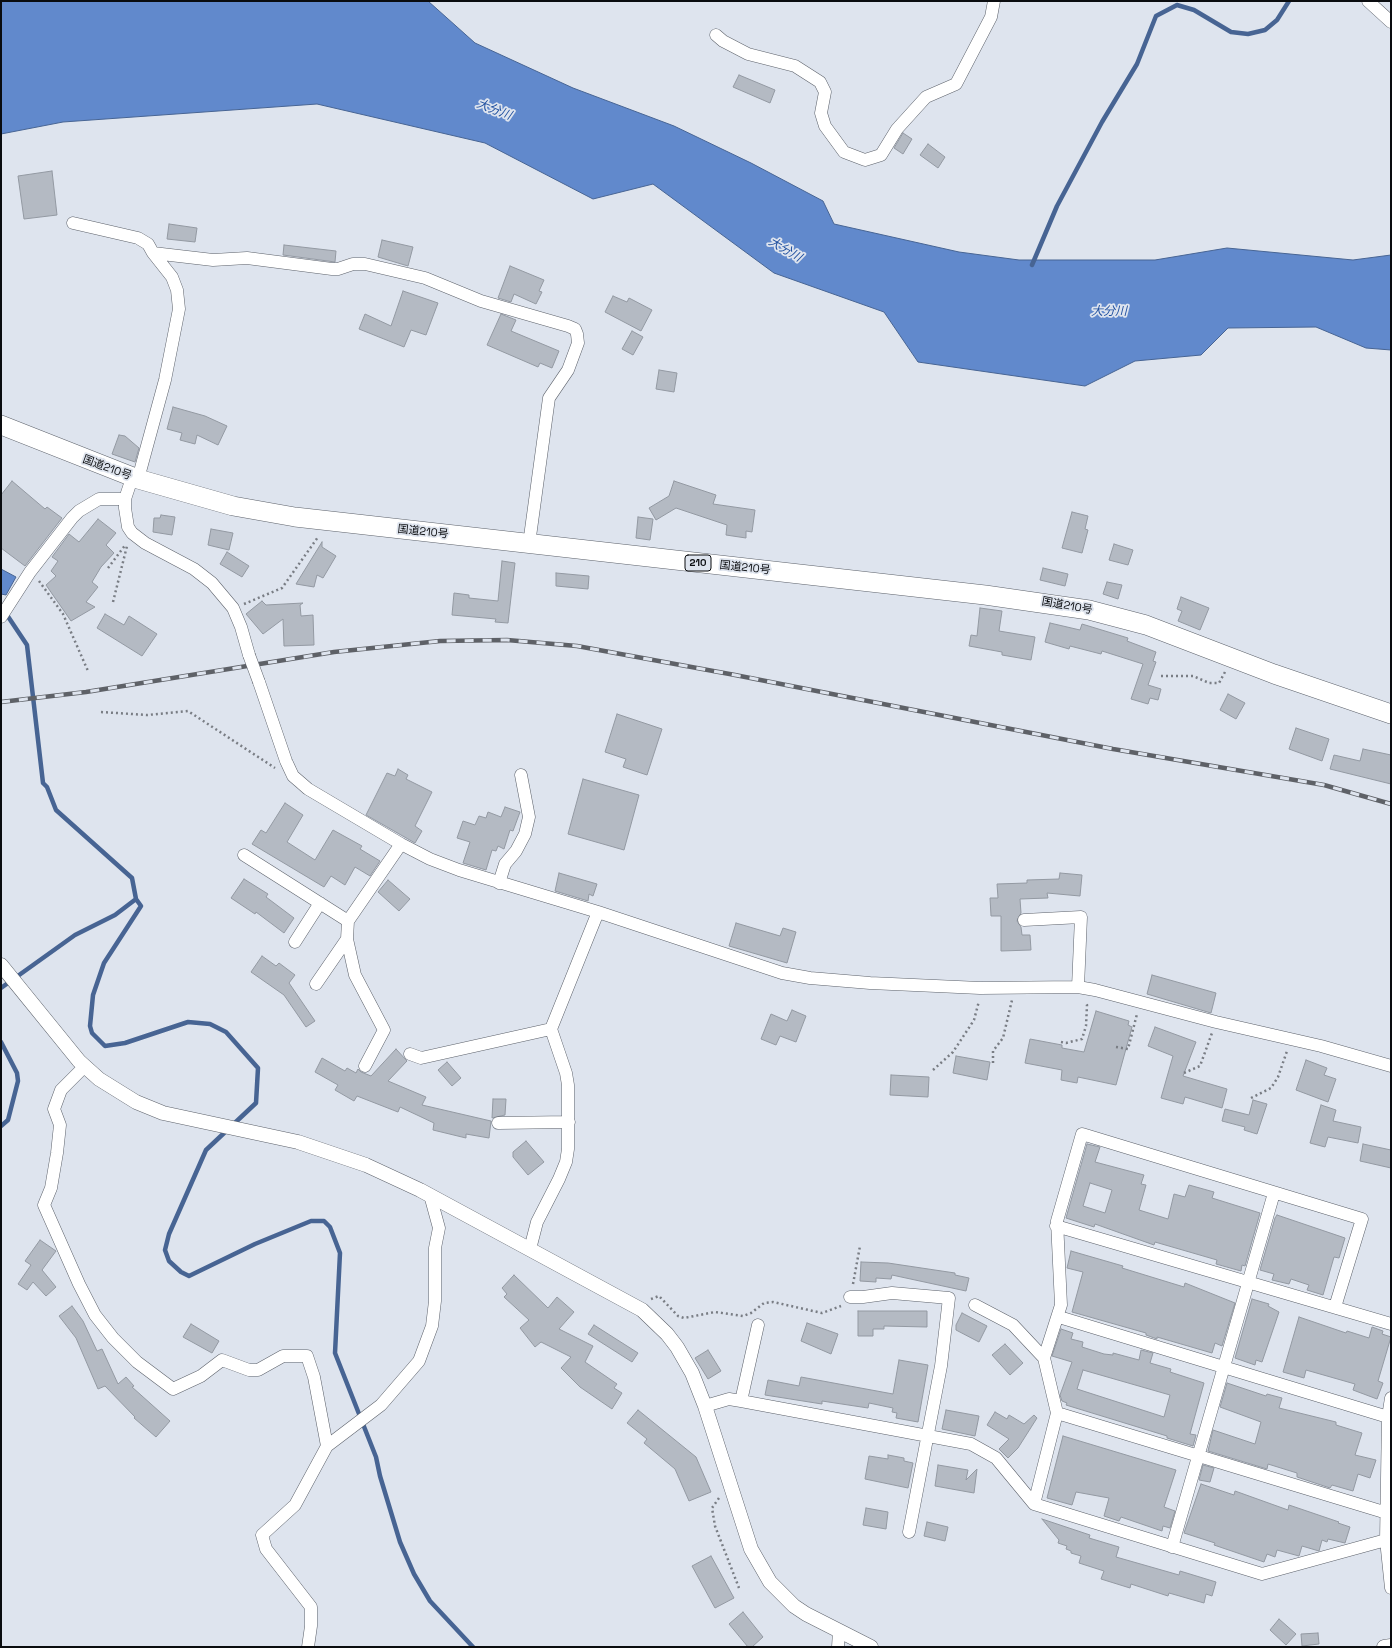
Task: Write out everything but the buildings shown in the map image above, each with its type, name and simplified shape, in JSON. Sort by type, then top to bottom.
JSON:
[{"type":"highway","name":"国道210号","points":[[1,425],[135,478],[219,502],[295,517],[977,594],[1057,604],[1126,618],[1391,714]]},
{"type":"street","points":[[716,36],[748,54],[795,66],[820,82],[825,92],[821,112],[824,126],[844,152],[865,160],[882,155],[897,129],[926,97],[956,84],[991,17],[994,1]]},
{"type":"street","points":[[1368,1],[1391,22]]},
{"type":"street","points":[[73,224],[138,238],[148,244],[153,253],[172,277],[177,290],[179,309],[165,380],[135,478],[125,499],[128,527],[132,533],[145,543],[204,576],[219,590],[233,608],[241,626],[249,655],[260,682],[286,761],[292,773],[308,789],[401,844],[446,865],[499,883],[598,912],[782,973],[810,978],[870,983],[980,988],[1078,987],[1290,1039],[1391,1066]]},
{"type":"street","points":[[153,253],[213,260],[247,258],[332,269],[359,263],[384,267],[425,278],[481,301],[533,318],[551,320],[575,329],[578,343],[565,376],[553,390],[549,398],[529,544]]},
{"type":"street","points":[[1,617],[29,574],[72,518],[80,510],[99,500],[125,499]]},
{"type":"street","points":[[499,883],[505,864],[516,851],[525,834],[529,817],[521,774]]},
{"type":"street","points":[[364,1066],[384,1030],[356,975],[347,939],[348,921],[401,844]]},
{"type":"street","points":[[244,855],[348,921]]},
{"type":"street","points":[[295,942],[320,903]]},
{"type":"street","points":[[530,1249],[537,1222],[566,1162],[569,1122],[566,1073],[551,1029],[598,912]]},
{"type":"street","points":[[1024,920],[1081,917],[1078,987]]},
{"type":"street","points":[[316,984],[347,939]]},
{"type":"street","points":[[1,965],[66,1046],[98,1078],[122,1094],[151,1109],[174,1117],[298,1142],[366,1165],[430,1195],[623,1299],[655,1321],[667,1334],[686,1360],[705,1406],[751,1549],[770,1582],[794,1606],[871,1647]]},
{"type":"street","points":[[410,1054],[421,1058],[551,1029]]},
{"type":"street","points":[[85,1066],[61,1090],[54,1109],[60,1125],[51,1188],[44,1205],[79,1284],[95,1315],[113,1338],[137,1362],[173,1389],[201,1376],[222,1360],[250,1370],[258,1370],[283,1356],[307,1356],[314,1377],[327,1446]]},
{"type":"street","points":[[498,1123],[569,1122]]},
{"type":"street","points":[[1034,1504],[1057,1414],[1044,1358],[1059,1317],[1062,1297],[1056,1226],[1082,1134],[1362,1219],[1335,1307]]},
{"type":"street","points":[[1172,1547],[1274,1193]]},
{"type":"street","points":[[308,1647],[311,1626],[311,1607],[266,1549],[262,1535],[295,1505],[327,1446],[381,1405],[420,1360],[432,1326],[435,1301],[435,1248],[438,1228],[430,1195]]},
{"type":"street","points":[[1056,1226],[1391,1324]]},
{"type":"street","points":[[850,1297],[863,1297],[892,1293],[949,1298],[942,1366],[909,1532]]},
{"type":"street","points":[[975,1305],[1013,1325],[1044,1358]]},
{"type":"street","points":[[1059,1317],[1388,1417]]},
{"type":"street","points":[[741,1401],[758,1325]]},
{"type":"street","points":[[1391,1398],[1388,1417],[1386,1540],[1391,1588]]},
{"type":"street","points":[[705,1406],[729,1400],[741,1401],[927,1437],[971,1444],[996,1458],[1034,1504],[1262,1574],[1386,1540]]},
{"type":"street","points":[[1057,1414],[1387,1513]]},
{"type":"street","points":[[838,1647],[840,1631]]},
{"type":"street","points":[[1384,1647],[1391,1646]]},
{"type":"path","points":[[233,608],[282,588],[320,533]]},
{"type":"path","points":[[108,568],[128,542],[113,602]]},
{"type":"path","points":[[29,574],[48,592],[63,614],[88,672]]},
{"type":"path","points":[[1161,676],[1193,676],[1209,683],[1219,684],[1232,657]]},
{"type":"path","points":[[101,712],[147,714],[188,711],[279,771],[292,773]]},
{"type":"path","points":[[1061,1042],[1066,1043],[1082,1039],[1086,1026],[1087,1005],[1078,987]]},
{"type":"path","points":[[933,1070],[953,1052],[974,1020],[979,1002],[980,988]]},
{"type":"path","points":[[993,1063],[993,1051],[1003,1038],[1014,988]]},
{"type":"path","points":[[1116,1047],[1128,1049],[1136,1024],[1139,1001]]},
{"type":"path","points":[[1184,1073],[1200,1066],[1216,1022]]},
{"type":"path","points":[[1251,1098],[1271,1088],[1278,1077],[1290,1039]]},
{"type":"path","points":[[649,1300],[659,1296],[678,1316],[684,1318],[715,1312],[743,1316],[751,1313],[764,1303],[773,1302],[822,1313],[831,1311],[847,1304],[850,1297],[860,1246]]},
{"type":"path","points":[[732,1491],[719,1498],[712,1508],[715,1526],[738,1588]]},
{"type":"water","name":"大分川","points":[[1,1],[428,1],[475,43],[573,88],[674,126],[751,163],[823,201],[834,224],[959,252],[1019,260],[1155,260],[1227,248],[1353,260],[1391,255],[1391,350],[1366,348],[1316,327],[1228,328],[1201,355],[1135,361],[1085,386],[918,362],[884,312],[774,273],[653,184],[593,199],[485,143],[317,104],[63,122],[1,134]]},
{"type":"water","points":[[1,569],[16,577],[6,595],[1,594]]},
{"type":"waterway","points":[[1032,265],[1057,206],[1102,122],[1137,64],[1156,16],[1177,5],[1194,10],[1231,32],[1248,34],[1265,30],[1277,20],[1289,1]]},
{"type":"waterway","points":[[5,612],[27,645],[43,783],[47,787],[56,810],[132,878],[136,899],[141,906],[104,963],[93,995],[90,1026],[92,1033],[105,1046],[125,1043],[188,1022],[210,1024],[226,1032],[258,1068],[256,1103],[206,1150],[169,1234],[165,1250],[169,1261],[181,1272],[189,1276],[255,1244],[311,1221],[324,1221],[330,1227],[340,1253],[335,1353],[376,1457],[380,1476],[400,1542],[414,1574],[430,1601],[473,1647]]},
{"type":"waterway","points":[[1,988],[75,935],[115,915],[136,899]]},
{"type":"waterway","points":[[1,1042],[17,1073],[18,1081],[8,1120],[1,1126]]},
{"type":"railway","points":[[1,702],[86,692],[334,652],[440,641],[507,640],[577,646],[735,675],[1113,749],[1324,785],[1391,804]]}]
